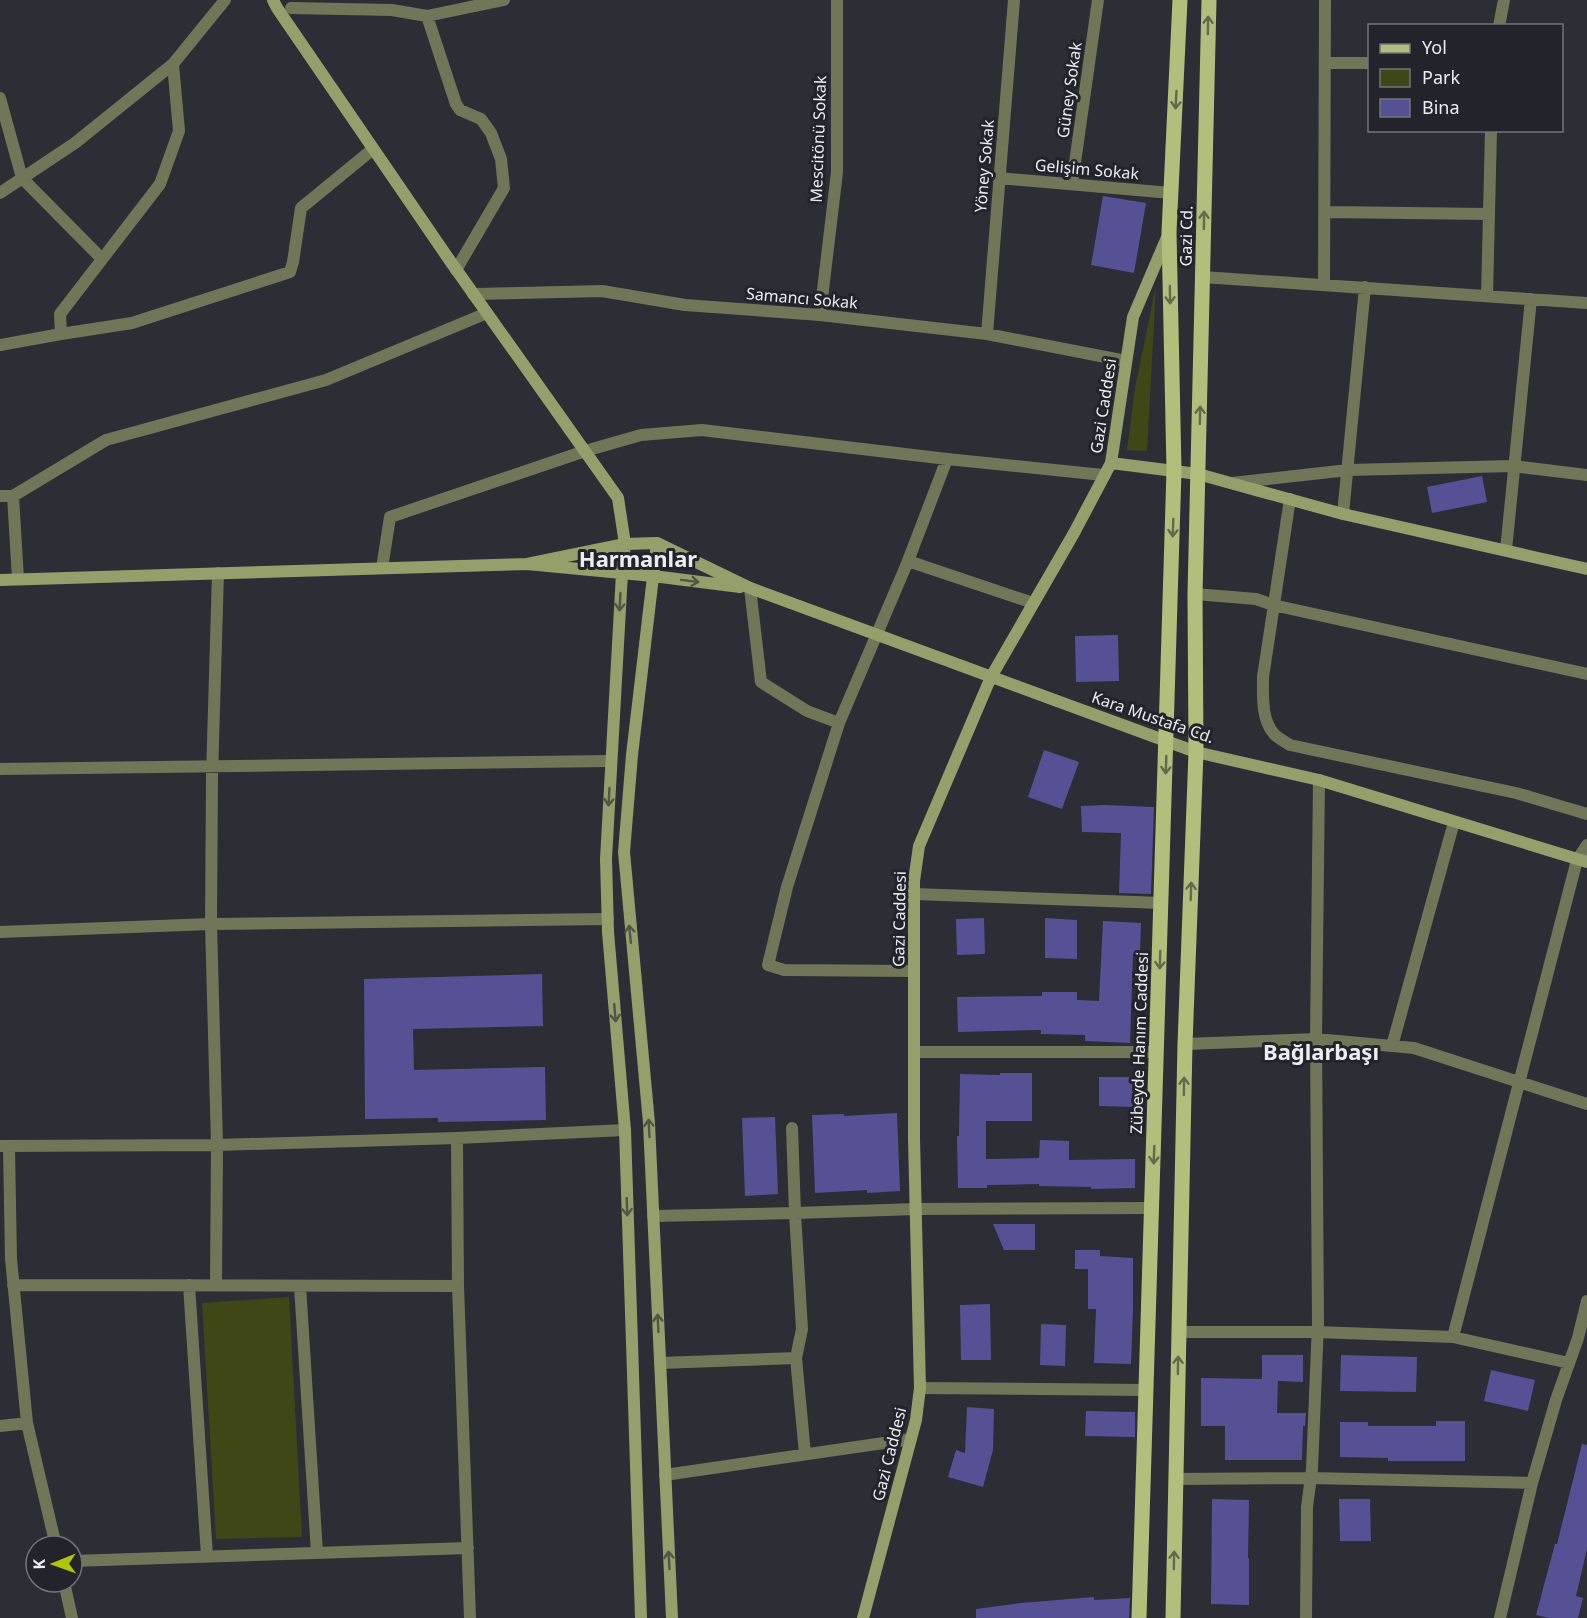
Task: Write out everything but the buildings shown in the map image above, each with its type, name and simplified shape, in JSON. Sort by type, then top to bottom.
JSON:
[{"type":"main road","name":"Gazi Cd.","points":[[1174,470],[1169,232],[1180,0]]},
{"type":"main road","name":"Gazi Cd.","points":[[1173,1618],[1185,1044],[1196,752],[1198,474],[1209,0]]},
{"type":"main road","name":"Zübeyde Hanım Caddesi","points":[[1139,1618],[1174,470]]},
{"type":"street","points":[[0,193],[75,143],[173,64],[225,0]]},
{"type":"street","points":[[273,0],[472,294],[618,498],[625,544],[610,761],[606,859],[608,918],[625,1130],[641,1618]]},
{"type":"street","points":[[288,24],[292,4],[392,10],[427,16],[504,0]]},
{"type":"street","name":"Mescitönü Sokak","points":[[820,315],[837,172],[837,0]]},
{"type":"street","name":"Yöney Sokak","points":[[987,334],[1014,0]]},
{"type":"street","name":"Güney Sokak","points":[[1072,184],[1098,0]]},
{"type":"street","points":[[1324,284],[1325,0]]},
{"type":"street","points":[[1499,24],[1504,0]]},
{"type":"street","points":[[427,16],[456,104],[460,110],[481,119],[491,133],[501,159],[504,188],[456,270]]},
{"type":"street","points":[[1325,63],[1368,63]]},
{"type":"street","points":[[60,334],[60,314],[160,184],[179,131],[173,64]]},
{"type":"street","points":[[0,98],[22,178],[102,259]]},
{"type":"street","points":[[1487,296],[1491,132]]},
{"type":"street","points":[[0,345],[132,323],[290,272],[301,208],[373,149]]},
{"type":"street","name":"Gelişim Sokak","points":[[999,178],[1171,193]]},
{"type":"street","points":[[1324,212],[1489,214]]},
{"type":"street","name":"Gazi Caddesi","points":[[863,1618],[916,1420],[920,1388],[914,1052],[914,881],[919,846],[991,677],[1111,463],[1133,317],[1169,232]]},
{"type":"street","points":[[1203,277],[1587,303]]},
{"type":"street","points":[[1343,513],[1365,287]]},
{"type":"street","name":"Samancı Sokak","points":[[472,294],[602,291],[685,305],[820,315],[987,334],[1126,361]]},
{"type":"street","points":[[1506,550],[1531,299]]},
{"type":"street","points":[[18,579],[6,496],[106,440],[326,380],[487,313]]},
{"type":"street","points":[[382,568],[390,517],[641,435],[702,430],[1103,475]]},
{"type":"street","points":[[914,971],[784,970],[768,966],[787,887],[839,723],[908,561],[946,459]]},
{"type":"street","points":[[1111,463],[1198,474],[1343,513],[1587,569]]},
{"type":"street","points":[[1231,483],[1348,470],[1514,466],[1587,474]]},
{"type":"street","points":[[1290,499],[1263,677],[1265,715],[1273,733],[1290,745],[1516,793],[1587,814]]},
{"type":"street","points":[[657,543],[632,755],[624,852],[649,1124],[672,1618]]},
{"type":"street","points":[[527,564],[625,544],[657,543],[750,588]]},
{"type":"street","points":[[908,561],[1033,603]]},
{"type":"street","points":[[0,580],[527,564],[750,588]]},
{"type":"street","points":[[216,1285],[217,1145],[212,924],[212,765],[218,573]]},
{"type":"street","points":[[750,588],[761,682],[807,711],[839,723]]},
{"type":"street","name":"Kara Mustafa Cd.","points":[[750,588],[1196,752],[1319,780],[1582,861]]},
{"type":"street","points":[[1196,594],[1256,599],[1587,674]]},
{"type":"street","points":[[0,769],[610,761]]},
{"type":"street","points":[[1306,1618],[1307,1507],[1311,1478],[1317,1332],[1316,1039],[1319,780]]},
{"type":"street","points":[[1392,1046],[1454,822]]},
{"type":"street","points":[[1453,1337],[1519,1082],[1587,845]]},
{"type":"street","points":[[914,894],[1162,903]]},
{"type":"street","points":[[0,932],[212,924],[608,918]]},
{"type":"street","points":[[1185,1044],[1316,1039],[1414,1048],[1587,1104]]},
{"type":"street","points":[[914,1052],[1157,1052]]},
{"type":"street","points":[[792,1128],[802,1329],[796,1359],[805,1454]]},
{"type":"street","points":[[53,1534],[27,1423],[10,1259],[4,1146],[217,1145],[457,1138],[625,1130]]},
{"type":"street","points":[[457,1138],[458,1286],[470,1618]]},
{"type":"street","points":[[653,1216],[916,1209],[1152,1208]]},
{"type":"street","points":[[13,1284],[458,1286]]},
{"type":"street","points":[[189,1285],[207,1556]]},
{"type":"street","points":[[300,1286],[317,1553]]},
{"type":"street","points":[[1500,1618],[1532,1483],[1556,1400],[1585,1317],[1587,1301]]},
{"type":"street","points":[[1179,1332],[1317,1332],[1453,1337],[1569,1363]]},
{"type":"street","points":[[660,1363],[796,1359]]},
{"type":"street","points":[[920,1388],[1146,1390]]},
{"type":"street","points":[[0,1426],[27,1423]]},
{"type":"street","points":[[665,1475],[911,1439]]},
{"type":"street","points":[[1176,1479],[1311,1478],[1532,1483]]},
{"type":"street","points":[[84,1561],[468,1548]]},
{"type":"street","points":[[67,1594],[72,1618]]},
{"type":"green space","points":[[1156,286],[1147,451],[1127,450],[1135,388]]},
{"type":"green space","points":[[289,1297],[302,1537],[216,1539],[202,1303]]},
{"type":"district","name":"Harmanlar","points":[[638,558]]},
{"type":"district","name":"Bağlarbaşı","points":[[1321,1051]]}]
